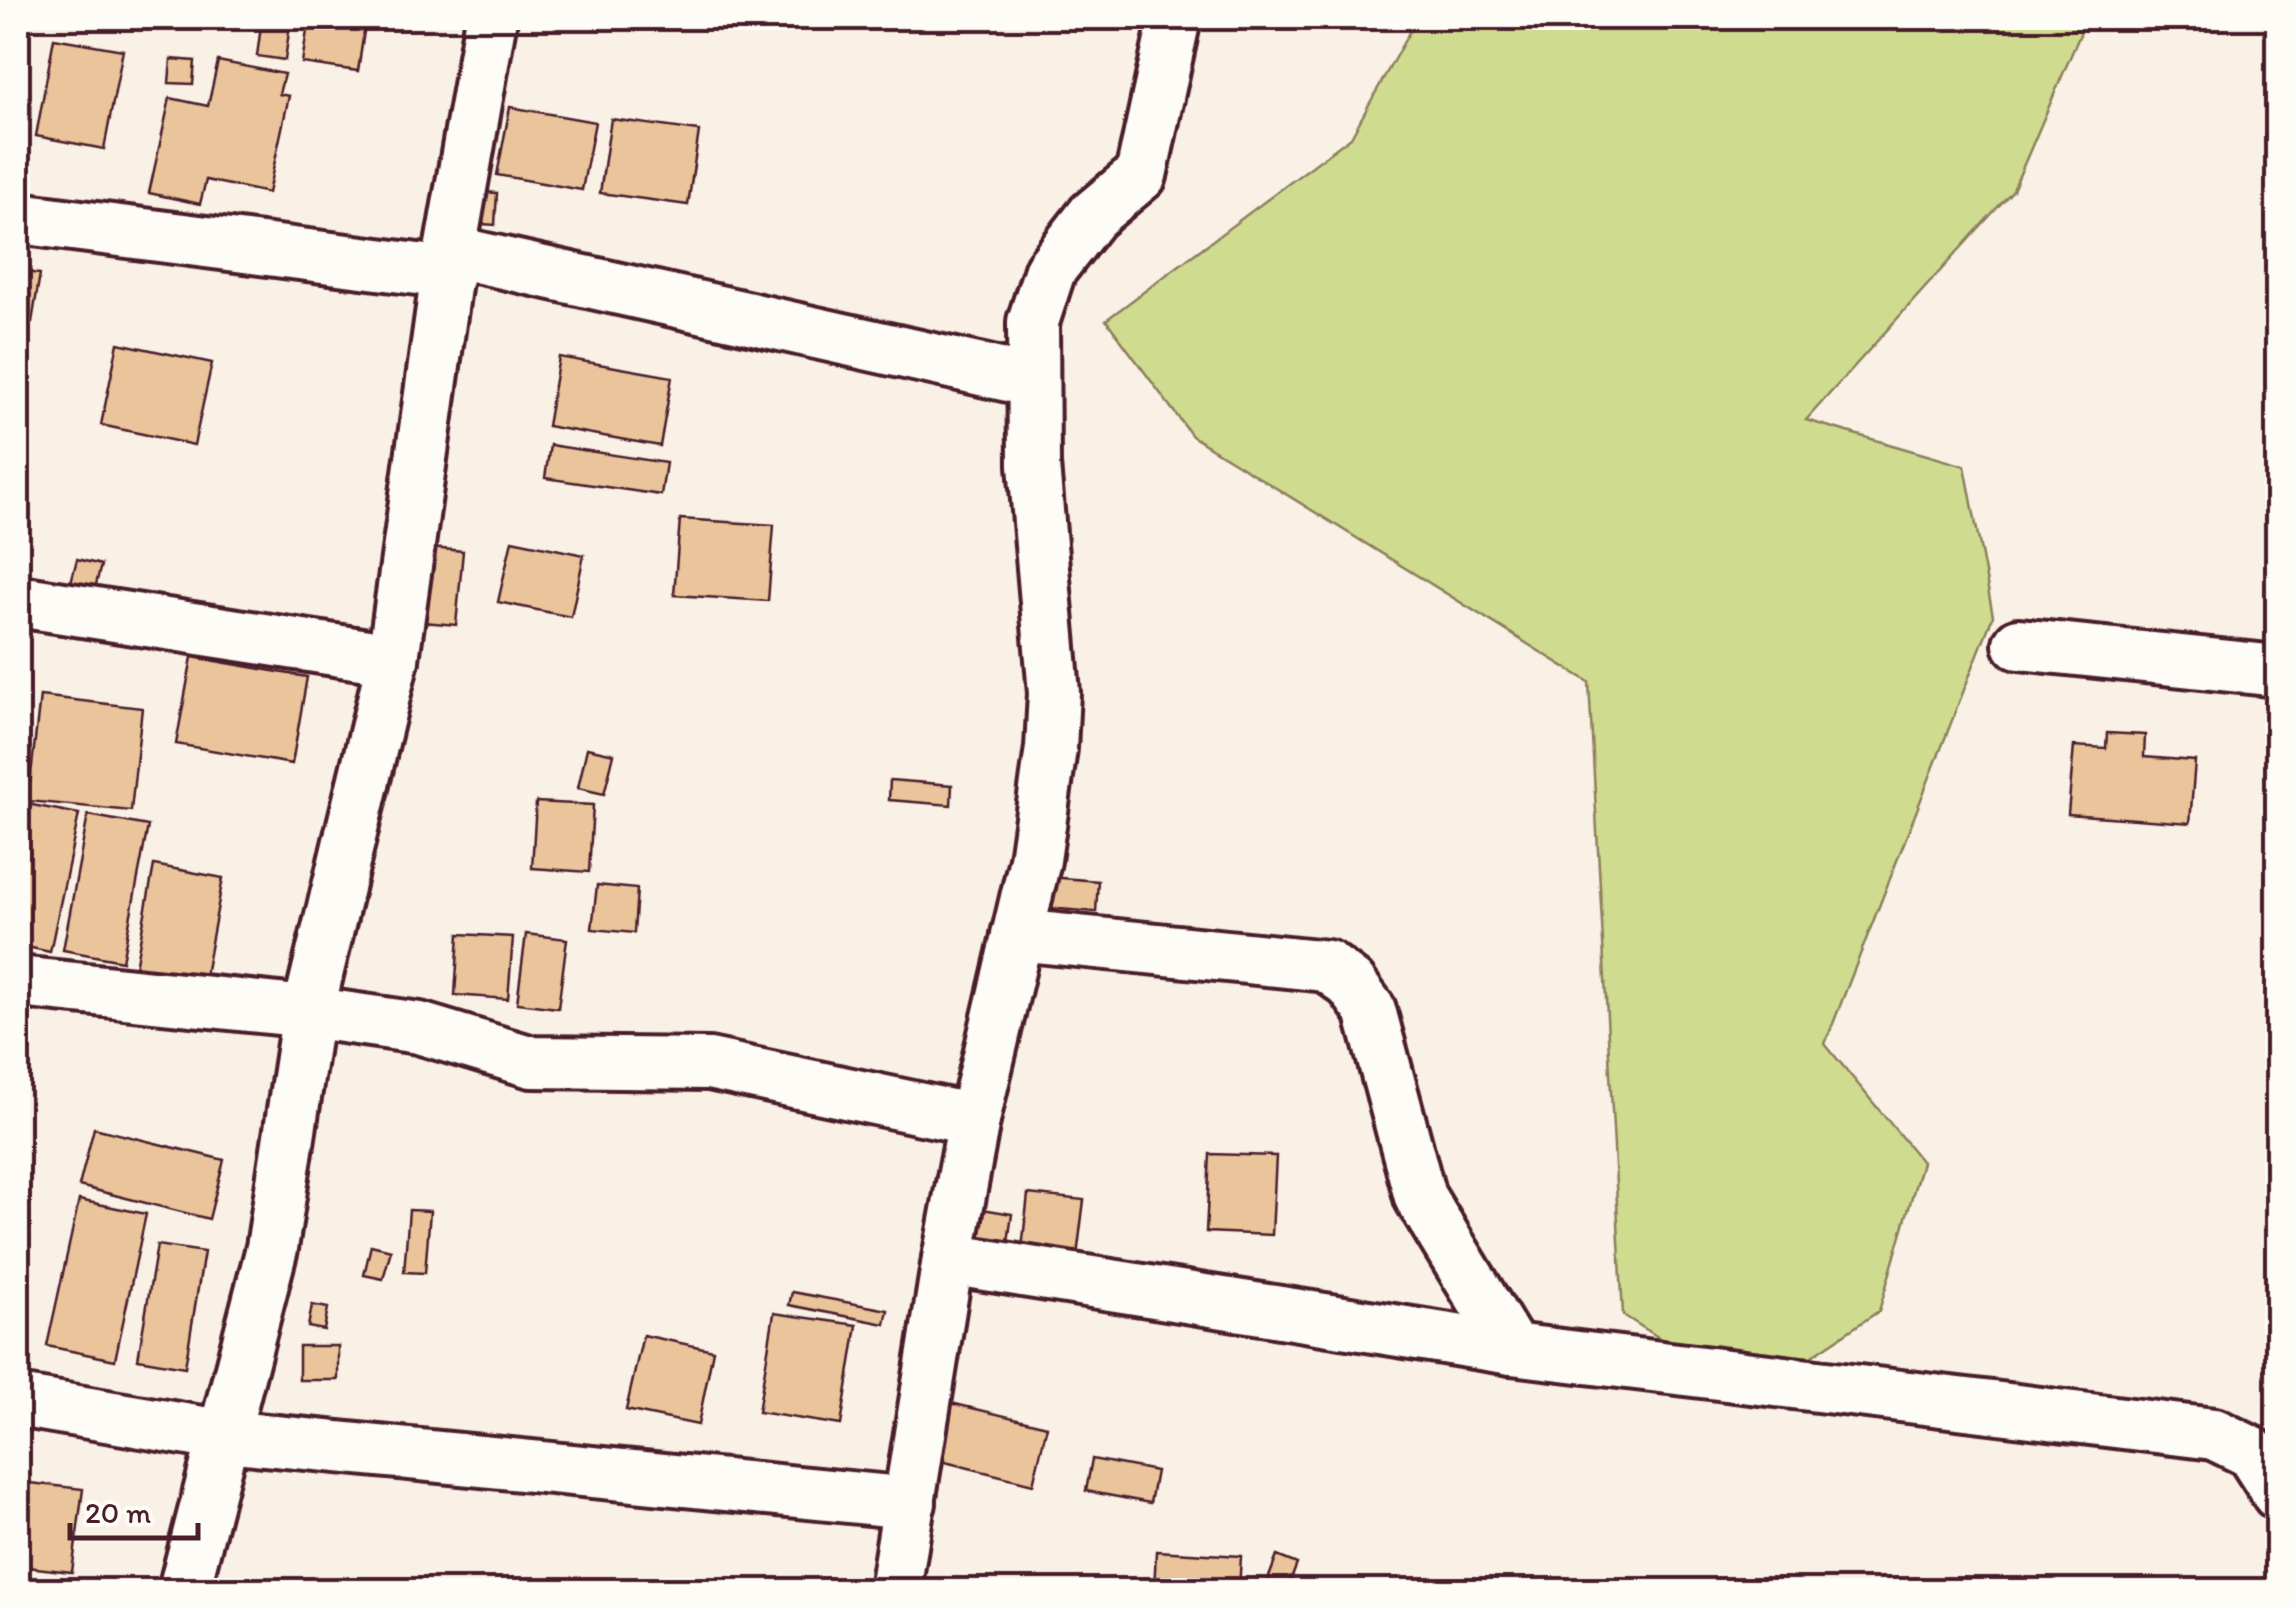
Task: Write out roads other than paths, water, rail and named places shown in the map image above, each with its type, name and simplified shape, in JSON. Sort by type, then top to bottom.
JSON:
[{"type":"street","points":[[184,1590],[272,1248],[308,1012],[393,659],[450,262],[491,18]]},
{"type":"street","points":[[896,1590],[948,1258],[974,1120],[1035,860],[1054,692],[1034,465],[1033,322],[1050,270],[1092,216],[1142,175],[1175,18]]},
{"type":"street","points":[[18,218],[450,262],[1031,381]]},
{"type":"street","points":[[18,600],[393,659]]},
{"type":"street","points":[[2020,644],[2278,671]]},
{"type":"street","points":[[1017,935],[1327,966],[1352,984],[1370,1010],[1420,1197],[1512,1349]]},
{"type":"street","points":[[18,982],[308,1012],[418,1028],[532,1062],[709,1064],[974,1120]]},
{"type":"street","points":[[948,1258],[1512,1349],[2214,1434],[2251,1452],[2278,1494]]},
{"type":"street","points":[[18,1401],[225,1436],[910,1502]]}]
